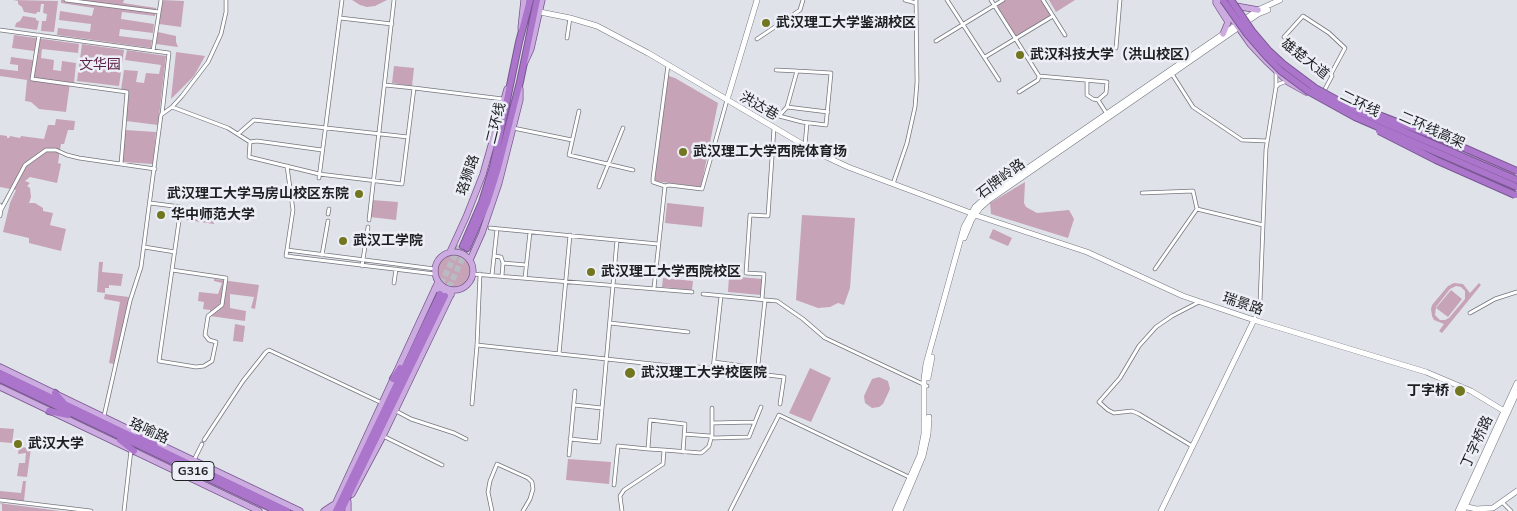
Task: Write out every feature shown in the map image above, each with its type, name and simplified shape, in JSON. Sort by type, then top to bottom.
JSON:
[{"type":"highway","name":"二环线","points":[[463,250],[488,183],[530,0]]},
{"type":"highway","name":"二环线","points":[[463,250],[479,222],[493,184],[520,82],[537,0]]},
{"type":"highway","name":"二环线","points":[[1219,0],[1252,41],[1281,71],[1308,91],[1355,116],[1367,125],[1420,152],[1516,192]]},
{"type":"highway","name":"二环线高架","points":[[1231,0],[1257,38],[1295,74],[1323,93],[1359,112],[1517,180]]},
{"type":"highway","points":[[1244,19],[1283,62],[1319,88],[1359,107],[1517,171]]},
{"type":"highway","points":[[394,379],[444,293]]},
{"type":"highway","points":[[343,511],[374,439],[394,409],[444,293]]},
{"type":"highway","points":[[336,511],[374,439],[444,293]]},
{"type":"highway","name":"珞喻路","points":[[0,373],[287,511]]},
{"type":"highway","name":"珞喻路","points":[[0,379],[78,418],[277,511]]},
{"type":"highway","points":[[55,393],[66,405]]},
{"type":"highway","points":[[49,410],[78,418]]},
{"type":"highway","points":[[110,432],[133,450]]},
{"type":"highway","points":[[120,432],[156,442]]},
{"type":"main road","points":[[519,42],[524,0]]},
{"type":"main road","points":[[524,64],[532,49],[542,0]]},
{"type":"main road","points":[[1219,0],[1250,44],[1288,82],[1337,109],[1516,192]]},
{"type":"main road","points":[[1219,0],[1216,3],[1228,22],[1223,34]]},
{"type":"main road","name":"雄楚大道","points":[[1231,0],[1244,19],[1277,55],[1294,70],[1324,91],[1517,176]]},
{"type":"main road","points":[[1236,6],[1258,10]]},
{"type":"main road","name":"珞狮路","points":[[463,250],[463,225],[483,174],[503,99],[512,75]]},
{"type":"main road","points":[[444,293],[435,271],[441,256],[463,250],[482,233],[499,183],[513,128],[520,100],[520,82]]},
{"type":"main road","points":[[444,293],[466,287],[476,274],[463,250]]},
{"type":"main road","points":[[438,282],[444,288],[444,293]]},
{"type":"main road","points":[[0,367],[300,511]]},
{"type":"main road","points":[[332,511],[394,379]]},
{"type":"main road","points":[[0,388],[259,511]]},
{"type":"main road","points":[[343,511],[383,436],[394,409]]},
{"type":"main road","points":[[324,511],[336,502]]},
{"type":"main road","points":[[348,502],[348,511]]},
{"type":"street","points":[[66,0],[159,12]]},
{"type":"street","points":[[153,51],[161,0]]},
{"type":"street","points":[[162,115],[172,107],[200,75],[208,62],[221,34],[226,12],[226,0]]},
{"type":"street","points":[[319,176],[342,0]]},
{"type":"street","points":[[369,220],[394,0]]},
{"type":"street","points":[[668,64],[653,182],[664,186],[669,184],[702,189],[758,0]]},
{"type":"street","points":[[757,39],[800,10],[803,0]]},
{"type":"street","points":[[893,184],[908,144],[915,107],[917,82],[916,1],[905,0]]},
{"type":"street","points":[[947,0],[999,80]]},
{"type":"street","points":[[991,0],[1039,76]]},
{"type":"street","points":[[936,42],[1003,0]]},
{"type":"street","points":[[1043,0],[1065,35]]},
{"type":"street","points":[[1116,48],[1120,0]]},
{"type":"street","points":[[1244,19],[1280,0]]},
{"type":"street","points":[[1244,19],[1284,0]]},
{"type":"street","name":"洪达巷","points":[[540,12],[598,26],[668,64],[804,145],[848,167],[973,214]]},
{"type":"street","points":[[985,57],[1052,16]]},
{"type":"street","points":[[1324,91],[1345,48],[1323,28],[1303,16],[1284,37],[1306,57],[1331,74]]},
{"type":"street","points":[[340,18],[392,24]]},
{"type":"street","points":[[567,38],[570,18]]},
{"type":"street","name":"石牌岭路","points":[[1108,115],[1172,74],[1237,27],[1244,19]]},
{"type":"street","name":"石牌岭路","points":[[895,511],[923,456],[927,442],[929,424],[926,385],[929,366],[973,214],[994,196],[1108,115],[1223,34],[1237,27]]},
{"type":"street","points":[[0,30],[169,53],[141,267],[132,293],[104,416]]},
{"type":"street","points":[[39,35],[32,79],[127,92],[121,164]]},
{"type":"street","points":[[776,70],[831,73],[826,125],[807,123],[780,116],[787,107],[797,72]]},
{"type":"street","points":[[1161,511],[1254,320],[1260,302],[1263,277],[1263,225],[1268,142],[1276,87],[1276,70]]},
{"type":"street","points":[[1172,74],[1193,107],[1242,140],[1268,142]]},
{"type":"street","points":[[1039,76],[1107,82],[1106,93],[1098,100]]},
{"type":"street","points":[[1019,92],[1038,80],[1039,76]]},
{"type":"street","points":[[1087,81],[1087,94],[1093,99],[1098,100],[1108,115]]},
{"type":"street","points":[[1276,87],[1278,84],[1288,82]]},
{"type":"street","points":[[385,85],[503,99]]},
{"type":"street","points":[[250,142],[249,158],[287,166],[319,176],[402,184],[414,88]]},
{"type":"street","points":[[172,107],[228,128],[250,142],[258,141],[322,150]]},
{"type":"street","points":[[787,107],[828,112]]},
{"type":"street","points":[[579,110],[569,155],[633,170]]},
{"type":"street","points":[[238,134],[254,120],[408,137]]},
{"type":"street","points":[[804,145],[807,123]]},
{"type":"street","points":[[513,128],[572,140]]},
{"type":"street","points":[[599,187],[623,128]]},
{"type":"street","points":[[757,374],[764,300],[764,274],[746,273],[750,215],[768,216],[774,128]]},
{"type":"street","points":[[0,216],[1,210],[25,165],[45,150],[56,150],[73,157],[155,169]]},
{"type":"street","points":[[287,166],[293,210],[286,256],[396,270],[435,271]]},
{"type":"street","points":[[654,288],[664,186]]},
{"type":"street","points":[[1142,193],[1193,191],[1197,210],[1155,269]]},
{"type":"street","points":[[150,203],[181,207],[175,252],[172,270],[159,361],[196,367],[204,366],[212,361],[216,342],[209,340],[205,335],[208,316],[222,305],[226,278],[172,270]]},
{"type":"street","points":[[0,205],[1,210]]},
{"type":"street","points":[[328,214],[329,209]]},
{"type":"street","points":[[1197,210],[1263,225]]},
{"type":"street","name":"瑞景路","points":[[973,214],[1088,252],[1200,302],[1426,372],[1471,391],[1504,411]]},
{"type":"street","points":[[322,260],[328,221]]},
{"type":"street","points":[[362,266],[368,227]]},
{"type":"street","points":[[490,228],[658,244]]},
{"type":"street","points":[[492,275],[497,229]]},
{"type":"street","points":[[525,278],[530,232]]},
{"type":"street","points":[[559,354],[570,235]]},
{"type":"street","points":[[570,439],[599,442],[617,240]]},
{"type":"street","points":[[144,248],[175,252]]},
{"type":"street","points":[[286,250],[435,271]]},
{"type":"street","points":[[494,256],[500,257],[503,262],[502,276]]},
{"type":"street","points":[[503,262],[526,264]]},
{"type":"street","points":[[394,283],[397,265]]},
{"type":"street","points":[[472,404],[477,345],[476,274],[692,292]]},
{"type":"street","points":[[1470,313],[1495,299],[1517,292]]},
{"type":"street","points":[[704,294],[777,301],[803,319],[825,338],[926,385]]},
{"type":"street","points":[[713,369],[722,296]]},
{"type":"street","points":[[1192,446],[1139,414],[1132,412],[1114,413],[1099,402],[1120,378],[1139,346],[1156,327],[1172,316],[1200,302]]},
{"type":"street","points":[[610,323],[688,332]]},
{"type":"street","points":[[477,345],[671,366]]},
{"type":"street","points":[[194,460],[226,405],[266,352],[273,351],[382,403]]},
{"type":"street","points":[[714,362],[758,368]]},
{"type":"street","points":[[690,366],[784,377],[780,404]]},
{"type":"street","name":"丁字桥路","points":[[1462,509],[1517,383]]},
{"type":"street","points":[[569,456],[575,390]]},
{"type":"street","name":"丁字桥路","points":[[1462,509],[1517,392]]},
{"type":"street","points":[[574,405],[602,408]]},
{"type":"street","points":[[684,434],[712,437],[749,437],[760,407]]},
{"type":"street","points":[[614,485],[618,446],[701,453],[708,446],[712,437],[712,408]]},
{"type":"street","points":[[394,409],[411,419],[454,433],[466,439]]},
{"type":"street","points":[[730,511],[779,415],[912,479]]},
{"type":"street","points":[[648,449],[650,420],[685,424],[683,452]]},
{"type":"street","points":[[712,423],[755,422]]},
{"type":"street","points":[[383,436],[442,465]]},
{"type":"street","points":[[124,511],[133,450]]},
{"type":"street","points":[[622,511],[620,496],[624,490],[663,464],[664,450]]},
{"type":"street","points":[[492,511],[488,492],[497,464],[528,478],[532,482],[533,489],[530,499],[523,511]]},
{"type":"street","name":"石牌岭路","points":[[900,511],[912,479]]},
{"type":"street","points":[[1462,509],[1493,508],[1517,491]]},
{"type":"street","points":[[0,500],[91,511]]},
{"type":"street","points":[[1502,502],[1512,511]]},
{"type":"green space","points":[[13,0],[58,1],[54,32],[41,31],[42,21],[46,21],[47,14],[43,13],[44,4],[41,4],[40,12],[36,14],[24,12],[18,1]]},
{"type":"green space","points":[[61,0],[124,0],[123,3],[156,8],[155,16],[122,12],[121,19],[154,24],[153,33],[120,29],[119,36],[152,40],[151,48],[57,35],[58,28],[90,32],[91,24],[59,20],[60,11],[92,16],[94,8],[61,3]]},
{"type":"green space","points":[[162,0],[184,1],[181,27],[159,24]]},
{"type":"green space","points":[[352,0],[387,0],[375,6],[367,7]]},
{"type":"green space","points":[[1003,0],[1043,0],[1053,16],[1015,39],[994,5]]},
{"type":"green space","points":[[1049,0],[1075,0],[1056,12]]},
{"type":"green space","points":[[23,16],[36,18],[39,21],[37,30],[15,27],[16,23]]},
{"type":"green space","points":[[158,32],[176,36],[178,47],[156,44]]},
{"type":"green space","points":[[14,35],[79,44],[78,53],[42,49],[41,58],[54,60],[53,70],[61,71],[62,61],[76,63],[74,83],[70,83],[66,112],[39,109],[31,102],[25,101],[27,80],[0,76],[0,69],[18,71],[18,65],[10,64],[11,57],[33,60],[34,51],[12,48]]},
{"type":"green space","name":"文华园","points":[[82,44],[124,50],[119,86],[77,81]]},
{"type":"green space","points":[[127,50],[166,56],[158,125],[126,121],[129,91],[121,90],[124,70],[138,71],[136,82],[144,83],[146,73],[159,74],[161,65],[125,60]]},
{"type":"green space","points":[[176,52],[205,56],[194,76],[171,99]]},
{"type":"green space","points":[[394,66],[414,68],[412,86],[392,83]]},
{"type":"green space","name":"武汉理工大学西院体育场","points":[[669,76],[718,103],[701,187],[654,181],[667,77]]},
{"type":"green space","points":[[56,119],[75,121],[74,130],[68,130],[64,144],[61,144],[58,163],[61,164],[57,183],[30,177],[25,181],[30,183],[27,186],[30,188],[31,197],[29,203],[35,203],[43,208],[43,211],[53,213],[50,225],[66,229],[61,251],[29,243],[29,238],[3,232],[10,203],[16,190],[0,187],[0,135],[7,136],[7,138],[10,136],[20,138],[21,136],[44,139],[48,125],[55,125]]},
{"type":"green space","points":[[125,130],[156,132],[153,164],[123,162]]},
{"type":"green space","points":[[1025,182],[1024,203],[1026,207],[1037,213],[1069,210],[1074,219],[1068,238],[991,214],[990,203]]},
{"type":"green space","points":[[372,200],[398,202],[396,220],[370,217]]},
{"type":"green space","points":[[667,203],[704,207],[702,227],[665,223]]},
{"type":"green space","points":[[182,210],[215,214],[214,224],[181,219]]},
{"type":"green space","points":[[802,215],[855,218],[850,288],[844,305],[838,303],[830,307],[818,308],[796,300]]},
{"type":"green space","points":[[993,229],[1012,238],[1008,246],[989,238]]},
{"type":"green space","points":[[454,254],[461,255],[466,259],[470,264],[470,278],[466,283],[461,287],[454,288],[447,287],[442,283],[438,278],[437,271],[438,264],[442,259],[447,255]]},
{"type":"green space","points":[[99,262],[103,262],[102,272],[123,274],[121,286],[109,285],[109,288],[105,288],[105,293],[97,292]]},
{"type":"green space","points":[[729,276],[762,279],[761,295],[728,292]]},
{"type":"green space","points":[[663,278],[693,281],[692,290],[662,287]]},
{"type":"green space","points":[[214,279],[259,285],[255,309],[251,308],[254,297],[230,294],[230,308],[246,311],[245,321],[210,316],[210,310],[203,309],[204,302],[198,301],[199,292],[218,294],[222,283],[214,281]]},
{"type":"green space","points":[[1454,283],[1463,284],[1470,293],[1479,283],[1481,285],[1442,333],[1439,331],[1444,324],[1434,320],[1431,309],[1432,305],[1448,286]],"holes":[[[1456,286],[1461,287],[1465,291],[1465,299],[1449,318],[1440,320],[1435,315],[1436,307],[1450,289]]]},
{"type":"green space","points":[[1451,290],[1462,299],[1448,317],[1436,308]]},
{"type":"green space","points":[[105,294],[129,297],[114,364],[109,363],[120,302],[104,299]]},
{"type":"green space","points":[[235,324],[245,326],[243,342],[233,341]]},
{"type":"green space","points":[[810,368],[831,378],[811,422],[789,413]]},
{"type":"green space","points":[[879,377],[888,381],[890,389],[883,404],[872,408],[865,403],[864,396],[872,379]]},
{"type":"green space","points":[[0,428],[14,429],[12,443],[0,442]]},
{"type":"green space","points":[[19,447],[31,448],[27,477],[17,476],[19,463],[25,463],[26,453],[18,454]]},
{"type":"green space","points":[[568,459],[611,462],[609,484],[566,480]]},
{"type":"green space","points":[[23,481],[26,481],[24,501],[0,498],[0,491],[21,493]]},
{"type":"green space","points":[[0,503],[60,511],[2,511]]},
{"type":"tunnel","points":[[437,292],[460,245]]},
{"type":"tunnel","points":[[445,296],[467,248]]},
{"type":"place","name":"武汉理工大学鉴湖校区","points":[[766,23]]},
{"type":"place","name":"武汉科技大学（洪山校区）","points":[[1020,55]]},
{"type":"place","name":"武汉理工大学西院体育场","points":[[683,152]]},
{"type":"place","name":"武汉理工大学马房山校区东院","points":[[359,194]]},
{"type":"place","name":"华中师范大学","points":[[161,215]]},
{"type":"place","name":"武汉工学院","points":[[343,241]]},
{"type":"place","name":"武汉理工大学西院校区","points":[[591,272]]},
{"type":"place","name":"武汉理工大学校医院","points":[[630,373]]},
{"type":"place","name":"丁字桥","points":[[1460,391]]},
{"type":"place","name":"武汉大学","points":[[18,444]]}]
